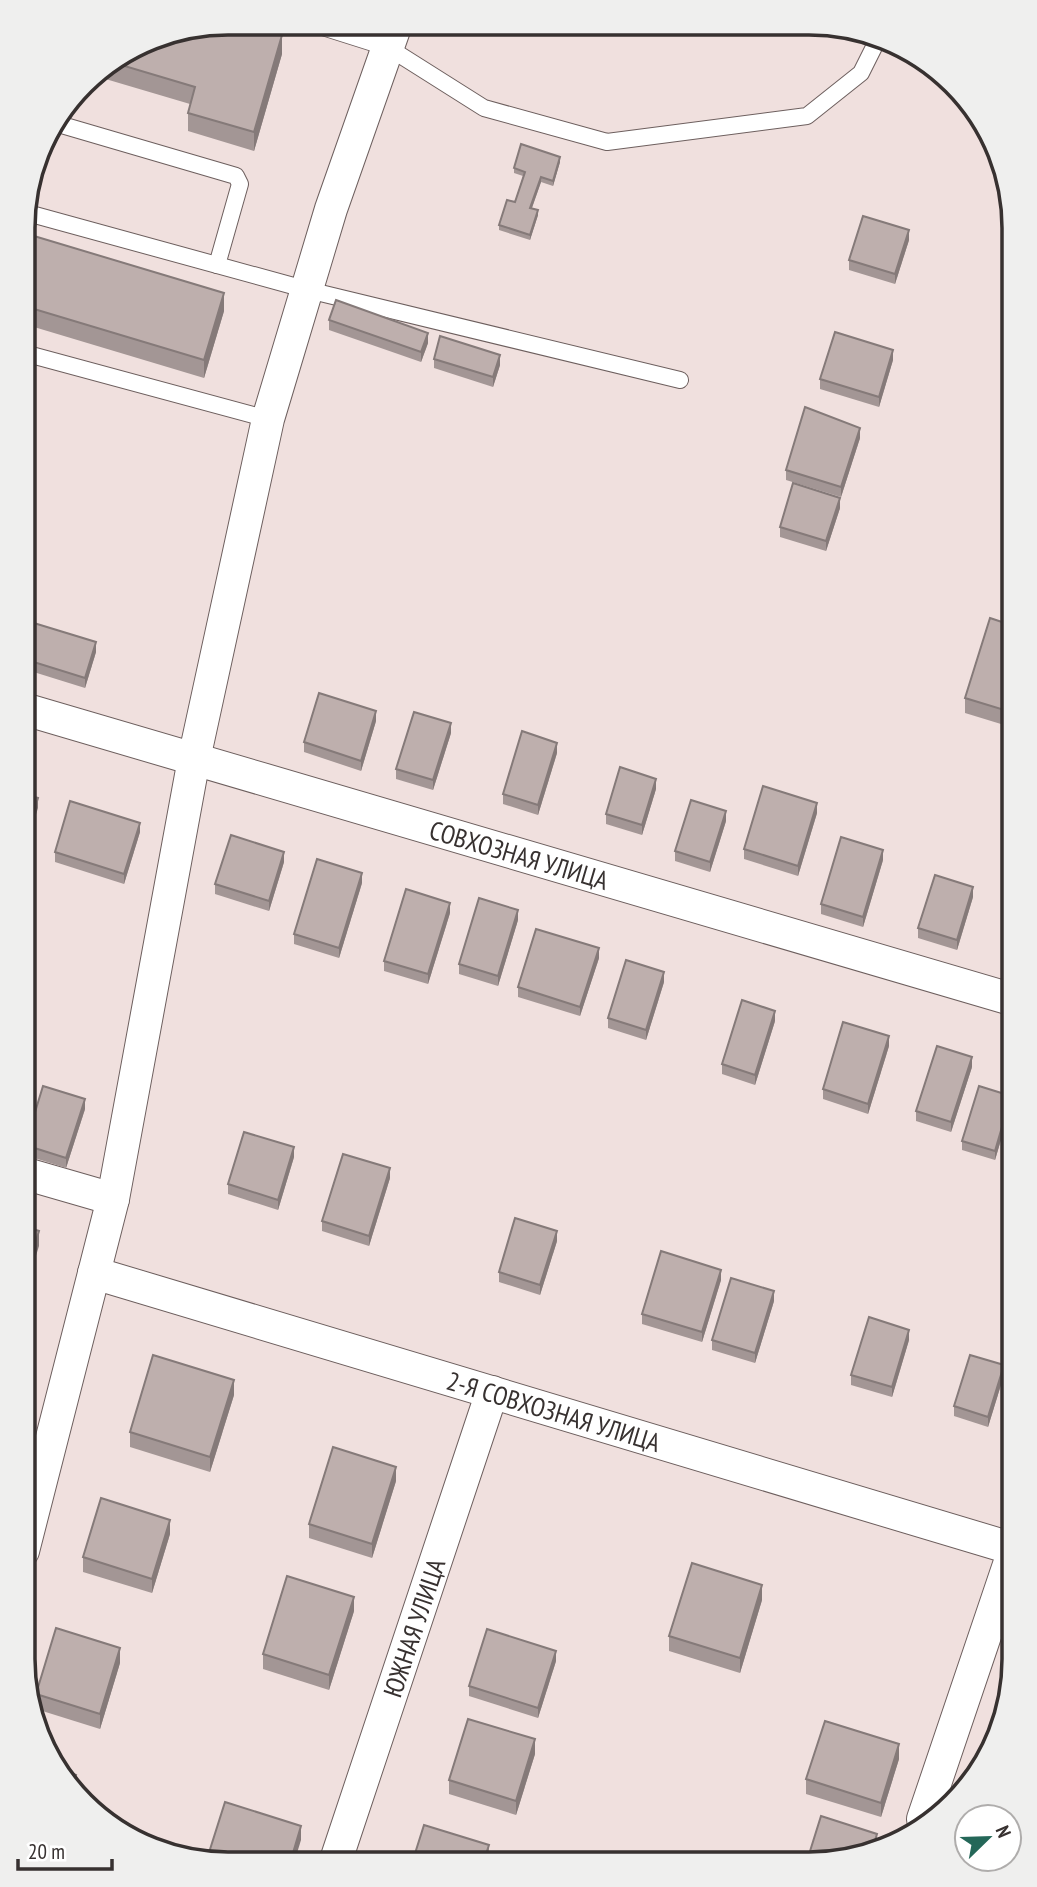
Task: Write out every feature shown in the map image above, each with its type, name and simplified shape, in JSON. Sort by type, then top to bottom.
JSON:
[{"type":"street","points":[[35,1504],[113,1199],[194,759],[268,419],[331,209],[392,36]]},
{"type":"street","name":"СОВХОЗНАЯ УЛИЦА","points":[[35,712],[1002,996]]},
{"type":"street","points":[[35,1176],[113,1199]]},
{"type":"street","name":"2-Я СОВХОЗНАЯ УЛИЦА","points":[[94,1273],[1002,1546]]},
{"type":"street","name":"ЮЖНАЯ УЛИЦА","points":[[339,1852],[492,1392]]},
{"type":"street","points":[[925,1813],[1002,1585]]},
{"type":"lane","points":[[392,36],[484,108],[607,142],[807,116],[861,73],[874,46]]},
{"type":"lane","points":[[65,126],[236,176],[240,184],[217,265]]},
{"type":"lane","points":[[36,215],[308,290],[680,380]]},
{"type":"lane","points":[[35,356],[268,419]]},
{"type":"building","points":[[228,35],[282,35],[254,132],[188,113],[195,87],[124,66],[166,45],[191,39]]},
{"type":"building","points":[[521,144],[560,157],[553,181],[541,177],[530,208],[538,210],[530,235],[499,225],[507,200],[515,202],[525,172],[514,168]]},
{"type":"building","points":[[863,216],[909,230],[895,274],[849,260]]},
{"type":"building","points":[[35,236],[224,293],[204,360],[35,309]]},
{"type":"building","points":[[336,300],[428,333],[421,352],[329,320]]},
{"type":"building","points":[[835,332],[893,350],[879,397],[820,379]]},
{"type":"building","points":[[440,336],[500,355],[493,377],[434,359]]},
{"type":"building","points":[[805,407],[860,428],[841,487],[786,470]]},
{"type":"building","points":[[793,483],[840,498],[826,541],[780,527]]},
{"type":"building","points":[[990,618],[1002,622],[1002,709],[965,698]]},
{"type":"building","points":[[35,623],[96,642],[85,678],[35,662]]},
{"type":"building","points":[[319,693],[376,711],[361,761],[304,742]]},
{"type":"building","points":[[414,712],[451,723],[433,780],[396,769]]},
{"type":"building","points":[[522,731],[557,743],[538,805],[503,794]]},
{"type":"building","points":[[620,767],[656,779],[642,825],[606,814]]},
{"type":"building","points":[[763,786],[817,803],[798,866],[744,849]]},
{"type":"building","points":[[691,800],[726,811],[710,862],[675,851]]},
{"type":"building","points":[[70,801],[140,823],[124,874],[55,852]]},
{"type":"building","points":[[231,835],[284,852],[269,901],[215,884]]},
{"type":"building","points":[[841,837],[883,850],[863,917],[821,904]]},
{"type":"building","points":[[317,859],[362,873],[339,948],[294,934]]},
{"type":"building","points":[[935,875],[973,887],[957,940],[918,928]]},
{"type":"building","points":[[406,889],[450,903],[428,974],[384,961]]},
{"type":"building","points":[[479,898],[518,910],[498,976],[459,964]]},
{"type":"building","points":[[536,929],[599,948],[580,1007],[518,987]]},
{"type":"building","points":[[626,960],[664,972],[646,1030],[608,1018]]},
{"type":"building","points":[[742,1000],[775,1011],[755,1075],[722,1064]]},
{"type":"building","points":[[843,1022],[889,1036],[868,1104],[823,1089]]},
{"type":"building","points":[[937,1046],[972,1057],[951,1122],[916,1111]]},
{"type":"building","points":[[43,1086],[85,1099],[66,1158],[35,1148],[35,1112]]},
{"type":"building","points":[[979,1086],[1002,1093],[1002,1127],[995,1151],[962,1141]]},
{"type":"building","points":[[244,1132],[294,1147],[278,1200],[228,1184]]},
{"type":"building","points":[[343,1154],[390,1168],[369,1236],[322,1221]]},
{"type":"building","points":[[515,1218],[557,1231],[540,1285],[499,1272]]},
{"type":"building","points":[[661,1251],[721,1270],[702,1332],[642,1314]]},
{"type":"building","points":[[731,1278],[774,1291],[755,1353],[712,1340]]},
{"type":"building","points":[[869,1317],[909,1330],[892,1387],[851,1375]]},
{"type":"building","points":[[153,1355],[234,1380],[210,1457],[130,1432]]},
{"type":"building","points":[[970,1355],[1002,1364],[988,1417],[954,1406]]},
{"type":"building","points":[[333,1447],[396,1467],[372,1544],[309,1524]]},
{"type":"building","points":[[101,1498],[170,1520],[152,1579],[83,1557]]},
{"type":"building","points":[[692,1563],[762,1585],[740,1658],[669,1636]]},
{"type":"building","points":[[287,1576],[354,1597],[329,1675],[263,1654]]},
{"type":"building","points":[[56,1628],[120,1648],[100,1714],[39,1695],[38,1688]]},
{"type":"building","points":[[487,1629],[556,1651],[538,1708],[469,1686]]},
{"type":"building","points":[[468,1719],[535,1739],[516,1801],[449,1780]]},
{"type":"building","points":[[825,1721],[899,1744],[881,1803],[806,1779]]},
{"type":"building","points":[[225,1802],[301,1826],[293,1852],[210,1851]]},
{"type":"building","points":[[821,1816],[877,1834],[875,1840],[871,1842],[810,1852]]},
{"type":"building","points":[[424,1825],[489,1845],[487,1852],[415,1852]]}]
